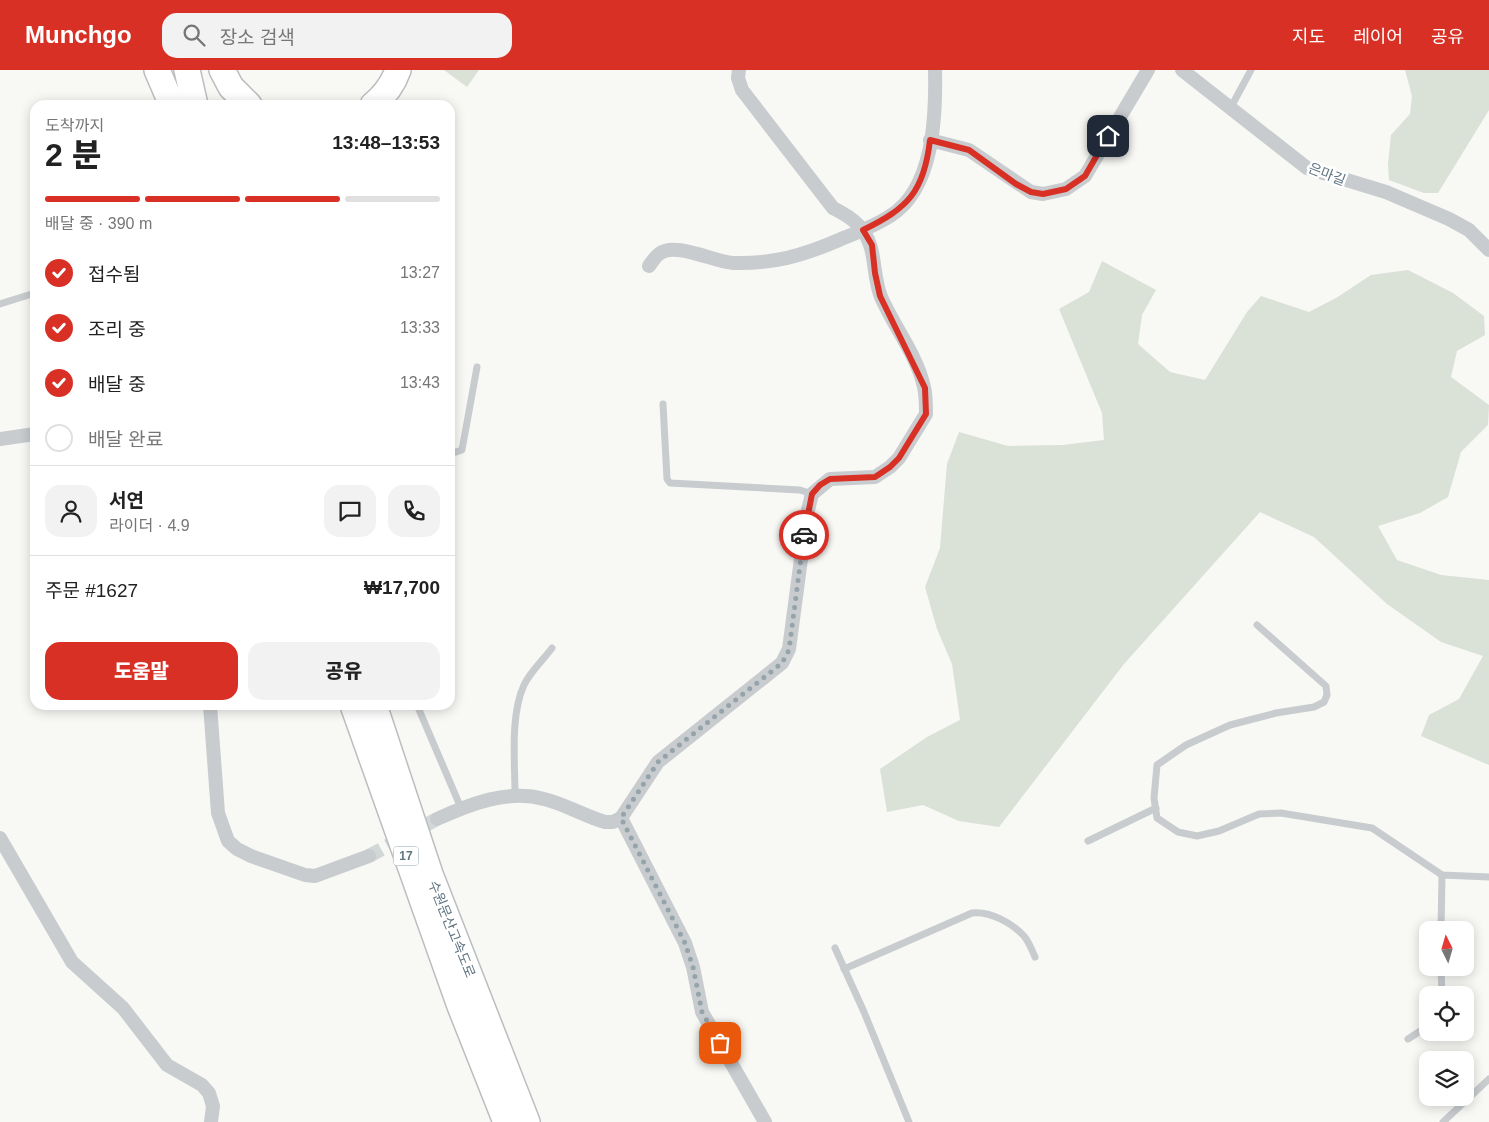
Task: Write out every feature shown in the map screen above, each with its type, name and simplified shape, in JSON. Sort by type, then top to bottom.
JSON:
[{"type":"highway","points":[[157,70],[170,100]]},
{"type":"highway","points":[[187,70],[194,100]]},
{"type":"highway","points":[[205,70],[210,100]]},
{"type":"highway","points":[[222,70],[231,87],[244,100]]},
{"type":"highway","points":[[379,100],[394,81],[398,70]]},
{"type":"highway","points":[[397,100],[411,70]]},
{"type":"highway","name":"수원문산고속도로","points":[[355,710],[468,999],[508,1070],[527,1122]]},
{"type":"highway","name":"수원문산고속도로","points":[[376,710],[430,874],[468,999],[492,1089],[506,1122]]},
{"type":"highway","points":[[381,710],[405,798]]},
{"type":"street","points":[[437,819],[461,808],[516,795],[544,799],[605,822],[614,822],[621,818],[658,762],[782,663],[789,650],[807,514],[812,494],[830,479],[875,477],[890,467],[899,458],[926,414],[925,388],[880,296],[872,245],[863,230],[850,217],[833,208],[742,90],[738,78],[739,70]]},
{"type":"street","points":[[649,266],[660,253],[674,250],[729,262],[765,262],[786,259],[805,255],[891,216],[907,202],[922,176],[930,140],[935,70]]},
{"type":"street","points":[[930,140],[969,150],[1031,192],[1043,194],[1066,189],[1085,176],[1148,70]]},
{"type":"street","name":"은마길","points":[[1182,70],[1307,168],[1353,184],[1386,192],[1449,219],[1469,230],[1488,248]]},
{"type":"street","points":[[0,439],[30,435]]},
{"type":"street","points":[[210,710],[218,813],[228,841],[237,849],[251,856],[305,875],[315,876],[369,856]]},
{"type":"street","points":[[621,818],[685,943],[693,967],[702,1012],[765,1122]]},
{"type":"street","points":[[0,838],[72,962],[123,1008],[167,1064],[202,1085],[209,1093],[213,1106],[211,1122]]},
{"type":"lane","points":[[1231,107],[1251,70]]},
{"type":"lane","points":[[0,304],[30,295]]},
{"type":"lane","points":[[455,452],[462,450],[477,367]]},
{"type":"lane","points":[[663,404],[667,479],[670,483],[800,490],[812,494]]},
{"type":"lane","points":[[1257,625],[1326,686],[1327,695],[1324,702],[1314,707],[1276,713],[1230,725],[1186,745],[1157,765],[1154,798],[1157,818],[1178,832],[1197,836],[1219,831],[1259,814],[1281,814],[1372,828],[1442,875],[1489,877]]},
{"type":"lane","points":[[516,795],[515,750],[518,709],[524,684],[552,648]]},
{"type":"lane","points":[[419,710],[461,808]]},
{"type":"lane","points":[[1088,841],[1156,808]]},
{"type":"lane","points":[[1441,921],[1442,875]]},
{"type":"lane","points":[[844,969],[980,912],[997,917],[1017,930],[1026,938],[1035,957]]},
{"type":"lane","points":[[835,948],[864,1012],[909,1122]]},
{"type":"lane","points":[[1408,1039],[1419,1032]]},
{"type":"lane","points":[[1443,1122],[1489,1079]]},
{"type":"shaded area","points":[[444,70],[479,70],[467,87]]},
{"type":"shaded area","points":[[1405,70],[1489,70],[1489,110],[1438,193],[1424,193],[1389,180],[1388,164],[1391,135],[1410,114],[1412,96]]},
{"type":"shaded area","points":[[1102,261],[1156,290],[1142,315],[1138,344],[1170,372],[1205,380],[1247,312],[1261,296],[1309,312],[1336,298],[1371,275],[1408,270],[1453,293],[1484,316],[1485,335],[1457,351],[1451,377],[1489,405],[1488,425],[1461,452],[1448,497],[1420,513],[1378,526],[1397,560],[1441,575],[1489,580],[1489,765],[1421,736],[1429,715],[1459,699],[1483,656],[1441,642],[1387,604],[1314,537],[1260,512],[1124,664],[999,827],[959,821],[923,805],[887,812],[880,769],[927,737],[960,720],[952,664],[937,629],[925,587],[940,548],[947,464],[959,432],[1008,446],[1062,445],[1104,440],[1102,413],[1059,309],[1089,292]]},
{"type":"tunnel","points":[[369,856],[437,819]]},
{"type":"way so far","points":[[720,1043],[702,1012],[693,967],[685,943],[621,818],[658,762],[782,663],[789,650],[804,535]]},
{"type":"route","points":[[804,535],[812,494],[820,485],[830,479],[875,477],[890,467],[899,458],[912,433],[926,414],[925,388],[880,296],[872,245],[863,230],[891,216],[907,202],[922,176],[929,154],[930,140],[969,150],[1016,184],[1031,192],[1043,194],[1066,189],[1085,176],[1108,136]]}]
